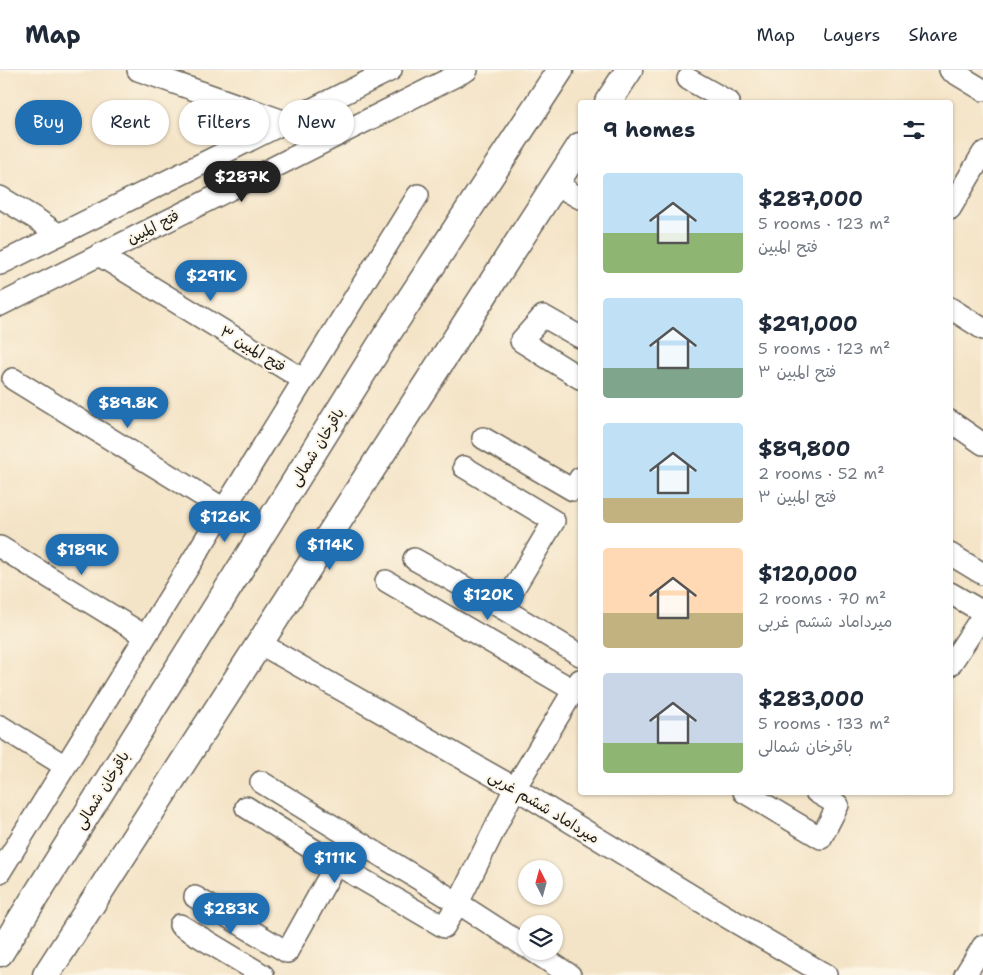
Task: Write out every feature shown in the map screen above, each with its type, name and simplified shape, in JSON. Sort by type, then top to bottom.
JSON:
[{"type":"main road","name":"باقرخان شمالی","points":[[0,953],[379,348],[560,70]]},
{"type":"main road","points":[[609,100],[629,70]]},
{"type":"main road","points":[[46,975],[578,149]]},
{"type":"street","points":[[138,70],[279,120]]},
{"type":"street","points":[[330,100],[391,70]]},
{"type":"street","name":"فتح المبین","points":[[0,305],[467,70]]},
{"type":"street","points":[[950,70],[983,90]]},
{"type":"street","points":[[688,79],[725,100]]},
{"type":"street","points":[[0,264],[279,126]]},
{"type":"street","points":[[953,204],[982,157]]},
{"type":"street","points":[[555,184],[578,197]]},
{"type":"street","points":[[0,872],[418,195]]},
{"type":"street","points":[[0,197],[60,235]]},
{"type":"street","name":"فتح المبین ۳","points":[[99,255],[304,380]]},
{"type":"street","points":[[953,310],[983,329]]},
{"type":"street","points":[[578,336],[543,316],[521,341],[578,377]]},
{"type":"street","points":[[13,379],[224,509]]},
{"type":"street","points":[[953,423],[983,444]]},
{"type":"street","points":[[484,438],[573,490],[578,481]]},
{"type":"street","points":[[464,467],[554,521],[502,608]]},
{"type":"street","points":[[0,547],[145,636]]},
{"type":"street","points":[[953,556],[983,574]]},
{"type":"street","points":[[414,558],[578,653]]},
{"type":"street","points":[[246,807],[336,864],[444,928],[515,788],[578,688],[386,581]]},
{"type":"street","points":[[953,595],[983,613],[953,660]]},
{"type":"street","name":"میرداماد ششم غربی","points":[[259,643],[515,788],[826,975]]},
{"type":"street","points":[[0,726],[65,766]]},
{"type":"street","points":[[261,782],[518,942]]},
{"type":"street","points":[[749,795],[821,838],[838,806],[821,795]]},
{"type":"street","points":[[195,898],[287,952],[336,864]]},
{"type":"street","points":[[180,925],[263,975]]},
{"type":"street","points":[[965,975],[983,946]]},
{"type":"street","points":[[547,960],[570,975]]}]
